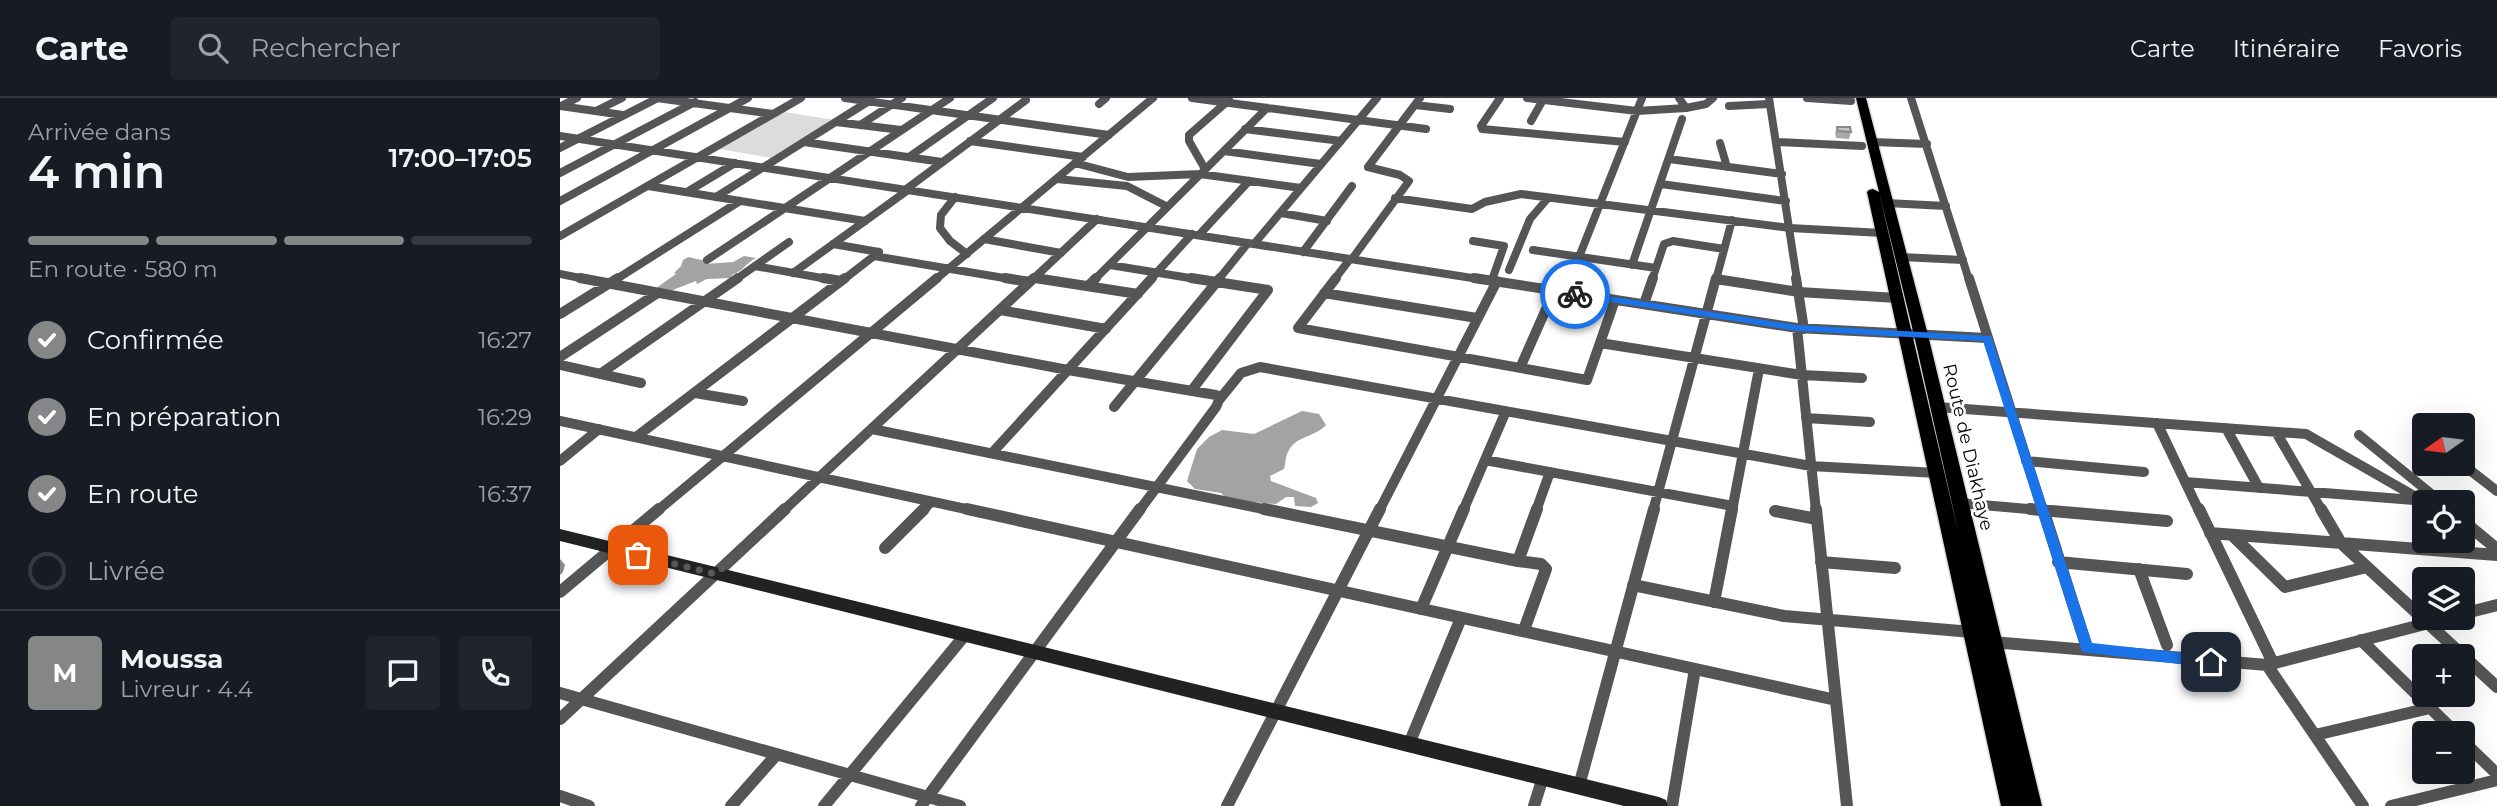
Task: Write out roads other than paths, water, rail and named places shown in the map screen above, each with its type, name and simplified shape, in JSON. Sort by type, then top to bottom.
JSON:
[{"type":"main road","name":"Route de Diakhaye","points":[[1854,99],[1886,203],[1921,335],[2031,806]]},
{"type":"main road","name":"Route de Diakhaye","points":[[1867,144],[1882,233],[2011,806]]},
{"type":"street","points":[[561,106],[577,98]]},
{"type":"street","points":[[596,111],[622,98]]},
{"type":"street","points":[[560,148],[657,98],[773,114]]},
{"type":"street","points":[[560,201],[748,98]]},
{"type":"street","points":[[560,236],[801,98]]},
{"type":"street","points":[[845,98],[1109,135]]},
{"type":"street","points":[[860,125],[902,98]]},
{"type":"street","points":[[707,260],[950,98]]},
{"type":"street","points":[[909,157],[993,98]]},
{"type":"street","points":[[1099,104],[1106,98]]},
{"type":"street","points":[[560,592],[1153,98]]},
{"type":"street","points":[[1192,98],[1228,100],[1267,108],[1426,129]]},
{"type":"street","points":[[1114,407],[1216,282],[1280,213],[1377,98]]},
{"type":"street","points":[[1500,98],[1481,126],[1482,129],[1625,142]]},
{"type":"street","points":[[1527,98],[1594,102],[1637,111],[1686,108],[1706,104],[1713,98]]},
{"type":"street","points":[[1579,257],[1642,98]]},
{"type":"street","points":[[1679,98],[1686,108]]},
{"type":"street","points":[[1807,98],[1854,99]]},
{"type":"street","points":[[1911,98],[2087,648]]},
{"type":"street","points":[[1531,121],[1543,99]]},
{"type":"street","points":[[793,273],[1026,100]]},
{"type":"street","points":[[1203,172],[1189,141],[1189,135],[1228,100]]},
{"type":"street","points":[[716,197],[869,101]]},
{"type":"street","points":[[1728,106],[1769,101],[1778,142],[1799,292],[1801,375],[1847,806]]},
{"type":"street","points":[[560,173],[695,102]]},
{"type":"street","points":[[1450,109],[1418,102],[1368,167],[1408,178],[1298,328],[1587,380],[1615,300]]},
{"type":"street","points":[[561,106],[624,115]]},
{"type":"street","points":[[1088,286],[1267,108]]},
{"type":"street","points":[[1632,265],[1682,119]]},
{"type":"street","points":[[836,122],[901,131]]},
{"type":"street","points":[[1245,129],[1341,141]]},
{"type":"street","points":[[560,136],[1800,328],[1987,338]]},
{"type":"street","points":[[970,141],[1079,160],[1128,177],[1203,172],[1301,188]]},
{"type":"street","points":[[804,142],[942,162]]},
{"type":"street","points":[[1778,142],[1927,144]]},
{"type":"street","points":[[1720,143],[1727,167]]},
{"type":"street","points":[[1224,151],[1321,164]]},
{"type":"street","points":[[1669,159],[1782,174]]},
{"type":"street","points":[[687,192],[735,163]]},
{"type":"street","points":[[1120,183],[1128,177]]},
{"type":"street","points":[[1057,180],[1120,183],[1144,191],[1166,206]]},
{"type":"street","points":[[992,453],[1157,272],[1249,181]]},
{"type":"street","points":[[1661,184],[1786,201]]},
{"type":"street","points":[[648,186],[865,220]]},
{"type":"street","points":[[1303,251],[1352,186]]},
{"type":"street","points":[[1395,198],[1468,209],[1511,194],[1601,202],[1790,228],[1882,233]]},
{"type":"street","points":[[955,197],[941,210],[938,222],[944,237],[967,254]]},
{"type":"street","points":[[1509,270],[1530,219],[1548,198]]},
{"type":"street","points":[[560,314],[740,201]]},
{"type":"street","points":[[1886,203],[1946,206]]},
{"type":"street","points":[[1280,213],[1327,221]]},
{"type":"street","points":[[560,719],[1097,219]]},
{"type":"street","points":[[1579,786],[1732,220]]},
{"type":"street","points":[[984,239],[1061,253]]},
{"type":"street","points":[[1227,806],[1494,280],[1504,246],[1473,241]]},
{"type":"street","points":[[1644,304],[1664,244],[1668,241],[1724,249]]},
{"type":"street","points":[[600,374],[789,242]]},
{"type":"street","points":[[636,438],[879,252],[833,244]]},
{"type":"street","points":[[1533,250],[1656,268]]},
{"type":"street","points":[[874,256],[1138,294]]},
{"type":"street","points":[[1901,257],[1963,260]]},
{"type":"street","points":[[1110,265],[1268,290],[1192,390]]},
{"type":"street","points":[[755,266],[841,281]]},
{"type":"street","points":[[560,274],[1068,370],[1192,390],[1216,395],[1219,400]]},
{"type":"street","points":[[1716,279],[1799,292],[1897,298]]},
{"type":"street","points":[[1520,368],[1554,291]]},
{"type":"street","points":[[1324,293],[1477,318]]},
{"type":"street","points":[[560,357],[656,294]]},
{"type":"street","points":[[1000,310],[1106,329]]},
{"type":"street","points":[[1600,343],[1801,375],[1862,378]]},
{"type":"street","points":[[560,365],[642,383]]},
{"type":"street","points":[[924,801],[1219,400],[1242,371],[1252,366],[1811,466],[1937,473]]},
{"type":"street","points":[[1714,602],[1759,369]]},
{"type":"street","points":[[695,393],[743,401]]},
{"type":"street","points":[[1937,407],[2306,434],[2412,495]]},
{"type":"street","points":[[1421,609],[1506,411]]},
{"type":"street","points":[[1806,418],[1870,422]]},
{"type":"street","points":[[560,421],[1836,700]]},
{"type":"street","points":[[2157,423],[2270,664],[2363,806]]},
{"type":"street","points":[[2226,428],[2259,488]]},
{"type":"street","points":[[560,461],[599,429]]},
{"type":"street","points":[[872,429],[1541,564],[1546,569],[1524,630]]},
{"type":"street","points":[[2276,432],[2341,543],[2412,609]]},
{"type":"street","points":[[2359,435],[2425,490]]},
{"type":"street","points":[[1485,460],[1733,506]]},
{"type":"street","points":[[2026,461],[2144,472]]},
{"type":"street","points":[[1518,561],[1550,472]]},
{"type":"street","points":[[2475,474],[2497,491]]},
{"type":"street","points":[[2186,482],[2412,500]]},
{"type":"street","points":[[885,548],[931,502]]},
{"type":"street","points":[[1959,503],[2167,521]]},
{"type":"street","points":[[1775,511],[1817,519]]},
{"type":"street","points":[[2475,531],[2497,549]]},
{"type":"street","points":[[2210,533],[2497,555]]},
{"type":"street","points":[[2232,535],[2285,587],[2367,567]]},
{"type":"street","points":[[560,536],[1659,806]]},
{"type":"street","points":[[1821,562],[1895,568]]},
{"type":"street","points":[[2058,562],[2188,574]]},
{"type":"street","points":[[2139,569],[2168,645]]},
{"type":"street","points":[[1633,585],[1784,616],[1972,632]]},
{"type":"street","points":[[2475,612],[2495,608]]},
{"type":"street","points":[[1409,744],[1461,618]]},
{"type":"street","points":[[1992,642],[2087,648],[2233,664],[2270,664],[2412,627]]},
{"type":"street","points":[[2435,630],[2497,687]]},
{"type":"street","points":[[824,806],[965,635]]},
{"type":"street","points":[[2361,640],[2444,721]]},
{"type":"street","points":[[1672,806],[1695,669]]},
{"type":"street","points":[[560,693],[850,775],[924,801],[960,806]]},
{"type":"street","points":[[2315,735],[2430,708]]},
{"type":"street","points":[[2475,753],[2497,774]]},
{"type":"street","points":[[731,806],[776,754]]},
{"type":"street","points":[[1534,806],[1543,777]]},
{"type":"street","points":[[2391,806],[2435,801],[2497,780]]},
{"type":"street","points":[[562,800],[589,806]]}]
